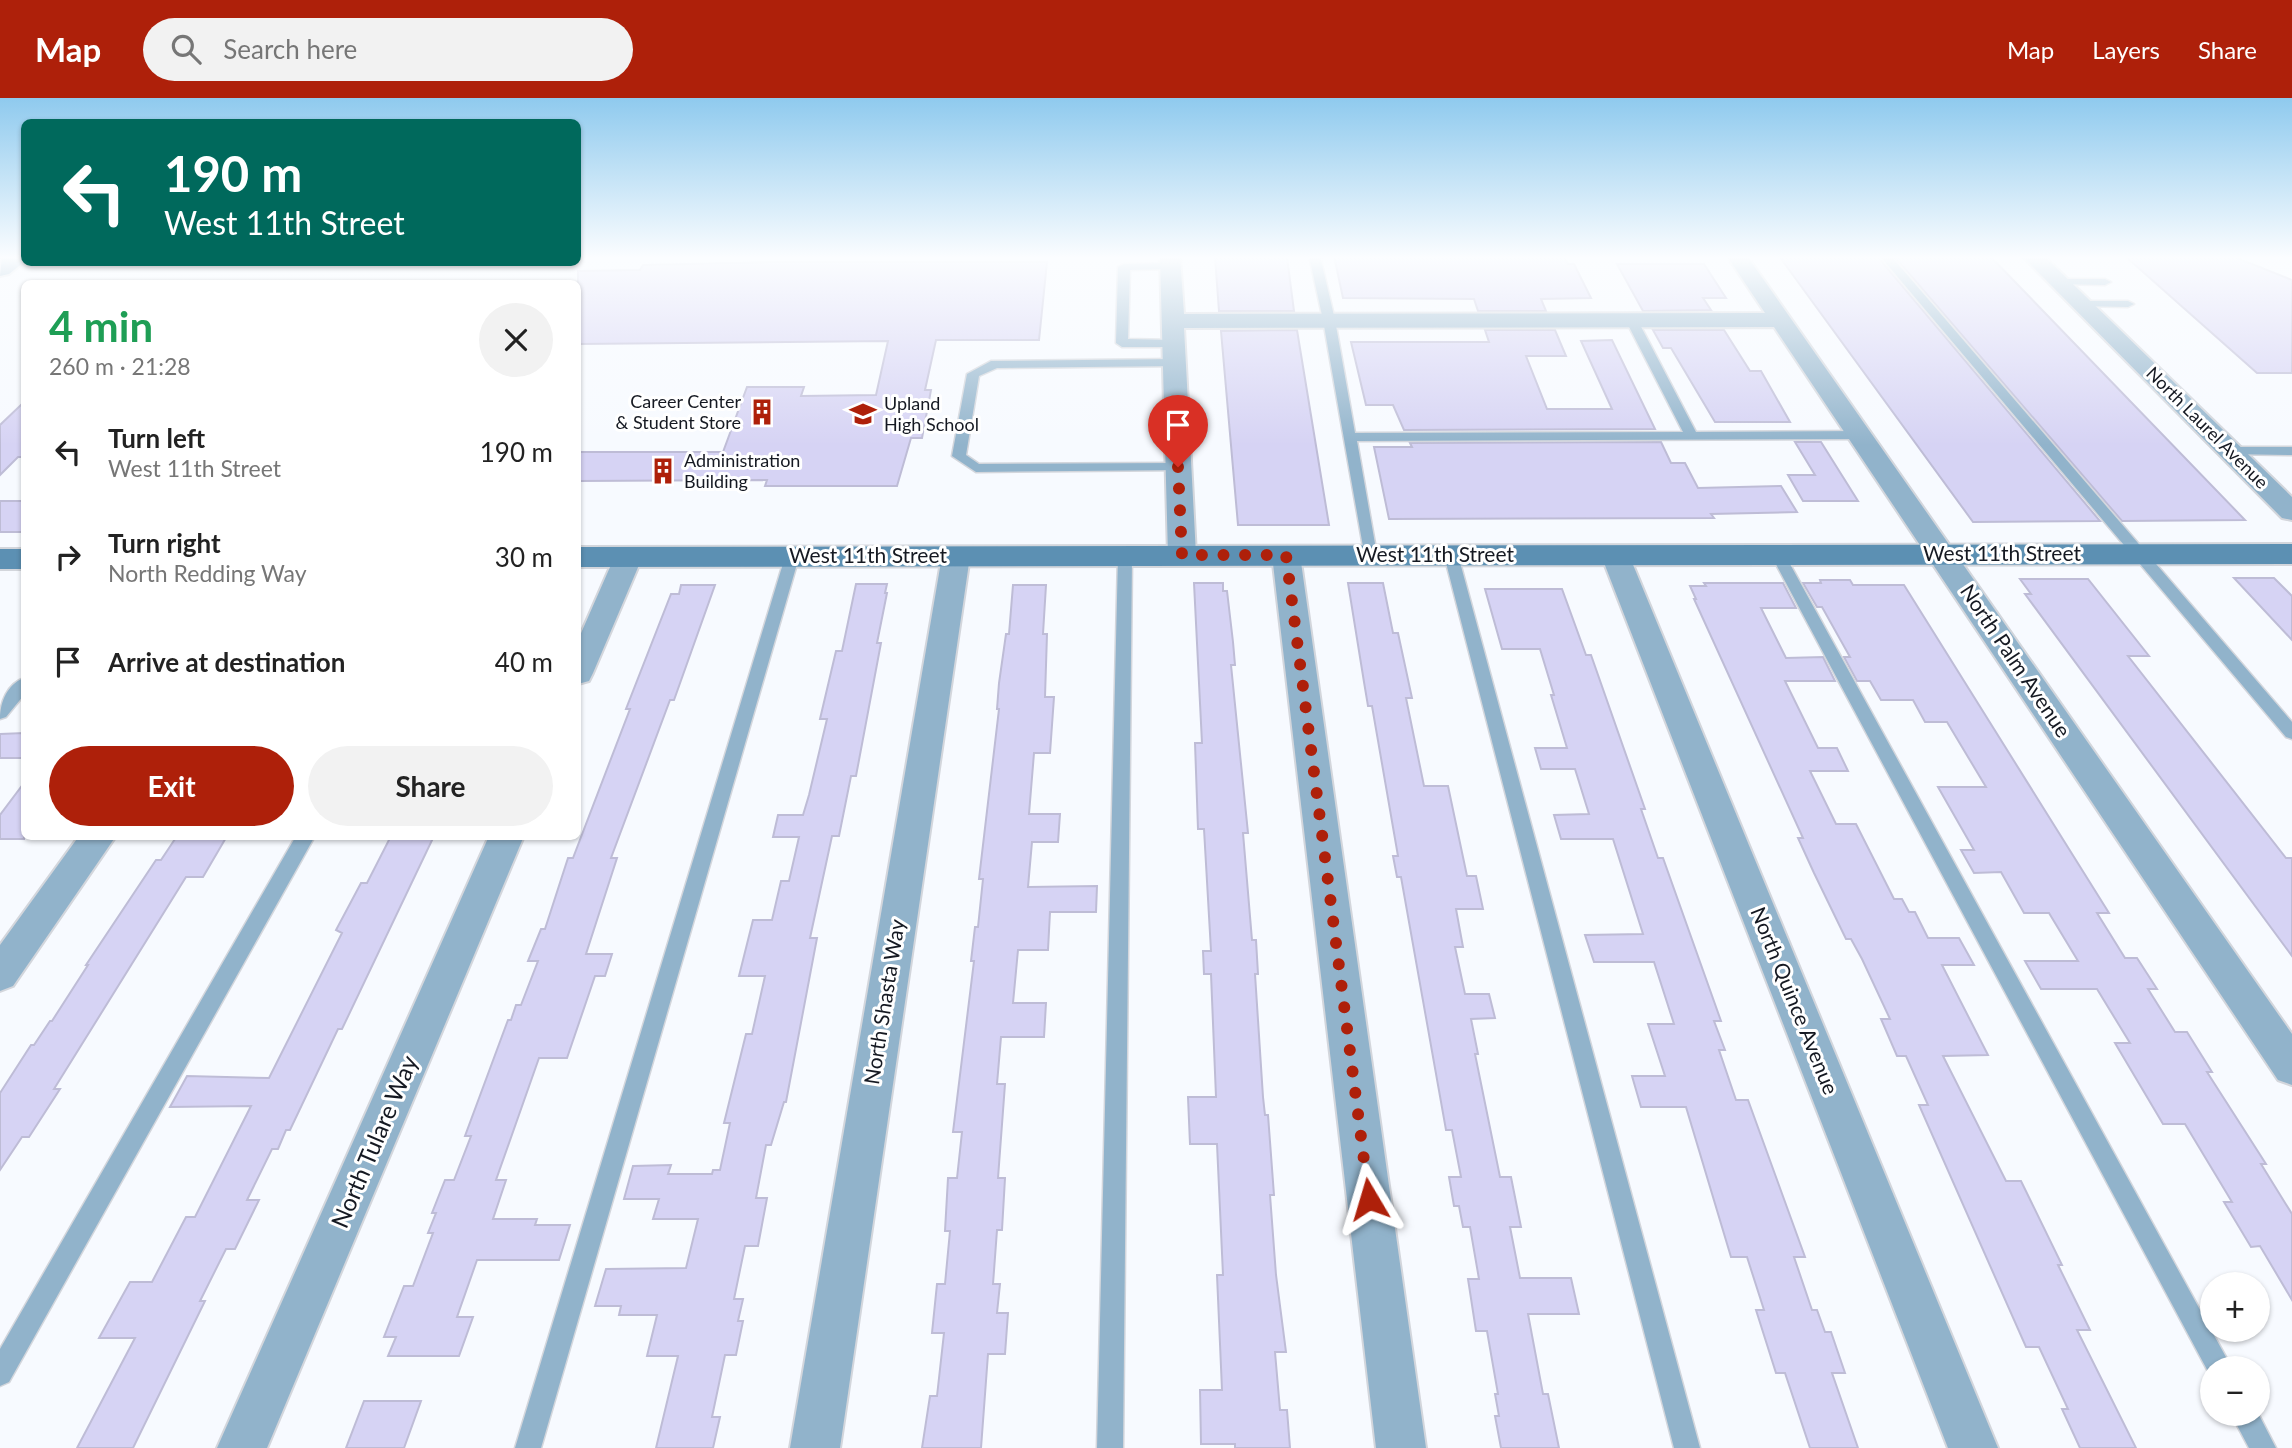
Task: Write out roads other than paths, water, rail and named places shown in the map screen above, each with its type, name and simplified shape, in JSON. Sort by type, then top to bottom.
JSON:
[{"type":"street","points":[[1173,319],[1182,555]]},
{"type":"street","name":"North Laurel Avenue","points":[[2096,319],[2292,512]]},
{"type":"street","points":[[1174,343],[1329,320],[1781,320]]},
{"type":"street","name":"North Palm Avenue","points":[[1781,320],[2292,1067]]},
{"type":"street","name":"West 11th Street","points":[[581,557],[2292,554]]},
{"type":"street","points":[[1286,555],[1401,1448]]},
{"type":"street","name":"North Quince Avenue","points":[[1615,555],[1973,1448]]},
{"type":"street","name":"North Shasta Way","points":[[815,1448],[956,556]]},
{"type":"street","points":[[581,666],[628,558]]},
{"type":"street","points":[[0,559],[21,559]]},
{"type":"street","points":[[0,975],[96,840]]},
{"type":"street","name":"North Tulare Way","points":[[242,1448],[505,840]]},
{"type":"lane","points":[[1123,319],[1122,343],[1174,343]]},
{"type":"lane","points":[[1631,319],[1691,435]]},
{"type":"lane","points":[[1939,319],[2292,733]]},
{"type":"lane","points":[[1329,320],[1370,555]]},
{"type":"lane","points":[[1174,343],[995,364],[973,374],[959,456],[976,468],[1178,467]]},
{"type":"lane","points":[[1349,437],[1861,435]]},
{"type":"lane","points":[[2231,451],[2292,451]]},
{"type":"lane","points":[[1451,555],[1687,1448]]},
{"type":"lane","points":[[1778,555],[2213,1356]]},
{"type":"lane","points":[[1110,1448],[1125,556]]},
{"type":"lane","points":[[528,1448],[792,557]]},
{"type":"lane","points":[[0,713],[21,688]]},
{"type":"lane","points":[[0,1373],[304,840]]},
{"type":"lane","points":[[2251,1426],[2263,1448]]},
{"type":"place","name":"Career Center & Student Store","points":[[762,412]]},
{"type":"place","name":"Upland High School","points":[[863,414]]},
{"type":"place","name":"Administration Building","points":[[663,471]]}]
